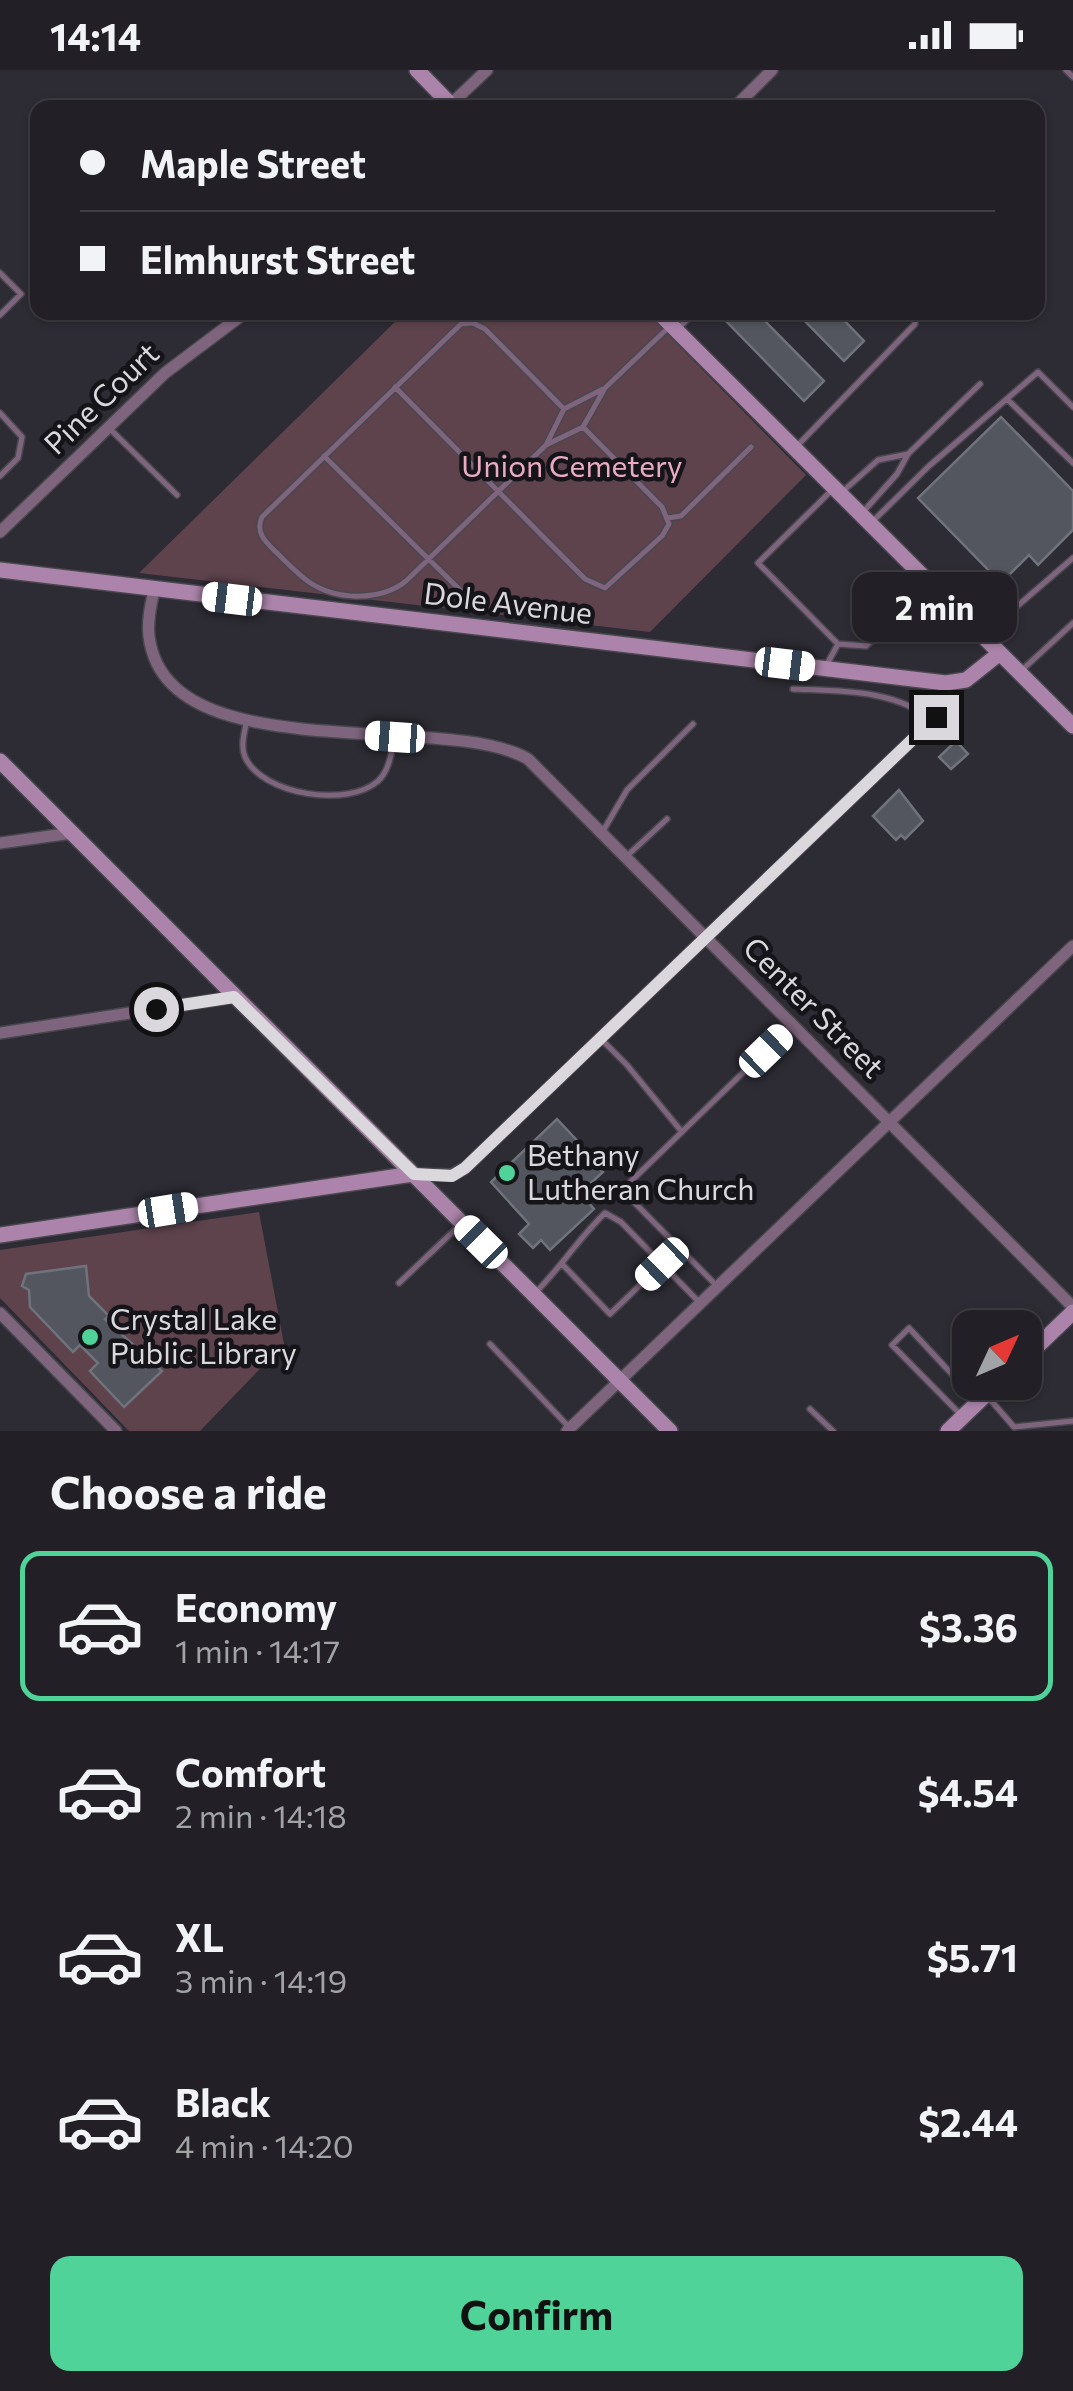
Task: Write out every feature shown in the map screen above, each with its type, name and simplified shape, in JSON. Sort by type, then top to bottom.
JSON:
[{"type":"street","points":[[417,70],[447,100]]},
{"type":"street","points":[[459,100],[487,70]]},
{"type":"street","points":[[742,100],[772,70]]},
{"type":"street","name":"Pine Court","points":[[0,532],[188,352],[234,320]]},
{"type":"street","points":[[666,320],[1073,726]]},
{"type":"street","name":"Dole Avenue","points":[[0,570],[946,684]]},
{"type":"street","name":"Center Street","points":[[154,590],[148,635],[153,652],[170,681],[196,701],[248,719],[319,732],[481,744],[514,751],[540,770],[888,1120],[1071,1318]]},
{"type":"street","points":[[0,1235],[414,1174],[452,1176],[465,1168],[931,722],[942,706],[946,684],[966,680],[1000,653]]},
{"type":"street","points":[[0,761],[670,1431]]},
{"type":"street","points":[[0,843],[72,833]]},
{"type":"street","points":[[568,1430],[1073,946]]},
{"type":"street","points":[[0,1033],[234,997]]},
{"type":"street","points":[[0,1313],[116,1431]]},
{"type":"street","points":[[1042,1343],[1071,1318]]},
{"type":"street","points":[[948,1431],[981,1400]]},
{"type":"lane","points":[[1066,70],[1073,77]]},
{"type":"lane","points":[[0,272],[21,294],[0,315]]},
{"type":"lane","points":[[546,445],[564,409],[605,388],[684,320]]},
{"type":"lane","points":[[794,448],[915,320]]},
{"type":"lane","points":[[564,409],[485,329],[473,323],[455,327],[262,517],[259,529],[265,541],[308,582],[352,595],[389,594],[546,445],[582,427],[605,388]]},
{"type":"lane","points":[[866,519],[1038,372],[1073,407]]},
{"type":"lane","points":[[866,519],[908,454],[980,384]]},
{"type":"lane","points":[[395,387],[584,580],[605,588],[670,524],[662,507],[582,427]]},
{"type":"lane","points":[[1007,398],[1073,463]]},
{"type":"lane","points":[[0,413],[22,437],[18,458],[0,476]]},
{"type":"lane","points":[[108,427],[178,495]]},
{"type":"lane","points":[[668,518],[681,516],[751,447]]},
{"type":"lane","points":[[908,454],[878,460],[758,563],[838,644],[866,646],[931,584]]},
{"type":"lane","points":[[324,456],[460,590]]},
{"type":"lane","points":[[983,636],[1073,558]]},
{"type":"lane","points":[[1020,672],[1073,623]]},
{"type":"lane","points":[[824,669],[838,644]]},
{"type":"lane","points":[[793,690],[845,691],[903,703],[919,710],[931,722]]},
{"type":"lane","points":[[248,719],[242,747],[257,774],[272,785],[332,796],[350,795],[379,780],[388,768],[395,737]]},
{"type":"lane","points":[[602,833],[627,790],[693,724]]},
{"type":"lane","points":[[626,858],[668,819]]},
{"type":"lane","points":[[716,1286],[622,1190],[794,1024]]},
{"type":"lane","points":[[600,1038],[627,1064],[682,1132]]},
{"type":"lane","points":[[534,1294],[604,1212],[621,1222],[699,1302]]},
{"type":"lane","points":[[400,1283],[462,1223]]},
{"type":"lane","points":[[562,1265],[610,1314],[662,1264]]},
{"type":"lane","points":[[952,1370],[909,1328],[892,1344],[963,1417]]},
{"type":"lane","points":[[490,1344],[568,1430]]},
{"type":"lane","points":[[983,1400],[1014,1427],[1073,1421]]},
{"type":"lane","points":[[810,1409],[833,1431]]},
{"type":"green space","name":"Union Cemetery","points":[[397,320],[654,320],[806,475],[650,632],[139,573]]},
{"type":"green space","points":[[259,1212],[284,1344],[200,1431],[129,1431],[0,1298],[0,1250]]},
{"type":"building","points":[[725,320],[764,320],[824,381],[804,401]]},
{"type":"building","points":[[804,320],[844,320],[864,341],[844,361]]},
{"type":"building","points":[[1001,417],[1073,491],[1073,530],[1038,565],[1029,555],[1001,583],[918,498]]},
{"type":"building","points":[[956,741],[968,754],[951,769],[939,757]]},
{"type":"building","points":[[899,790],[923,821],[905,839],[901,835],[896,840],[873,816]]},
{"type":"building","points":[[557,1119],[603,1172],[580,1193],[594,1209],[550,1250],[541,1240],[533,1248],[519,1234],[529,1224],[491,1182]]},
{"type":"building","name":"Crystal Lake Public Library","points":[[86,1266],[89,1296],[109,1316],[105,1319],[162,1371],[124,1407],[90,1371],[98,1363],[80,1345],[73,1352],[30,1307],[29,1290],[22,1286],[26,1274]]},
{"type":"place","name":"Bethany Lutheran Church","points":[[507,1173]]},
{"type":"place","name":"Crystal Lake Public Library","points":[[90,1337]]},
{"type":"route","points":[[156,1009],[234,997],[414,1174],[452,1176],[465,1168],[936,717]]}]
